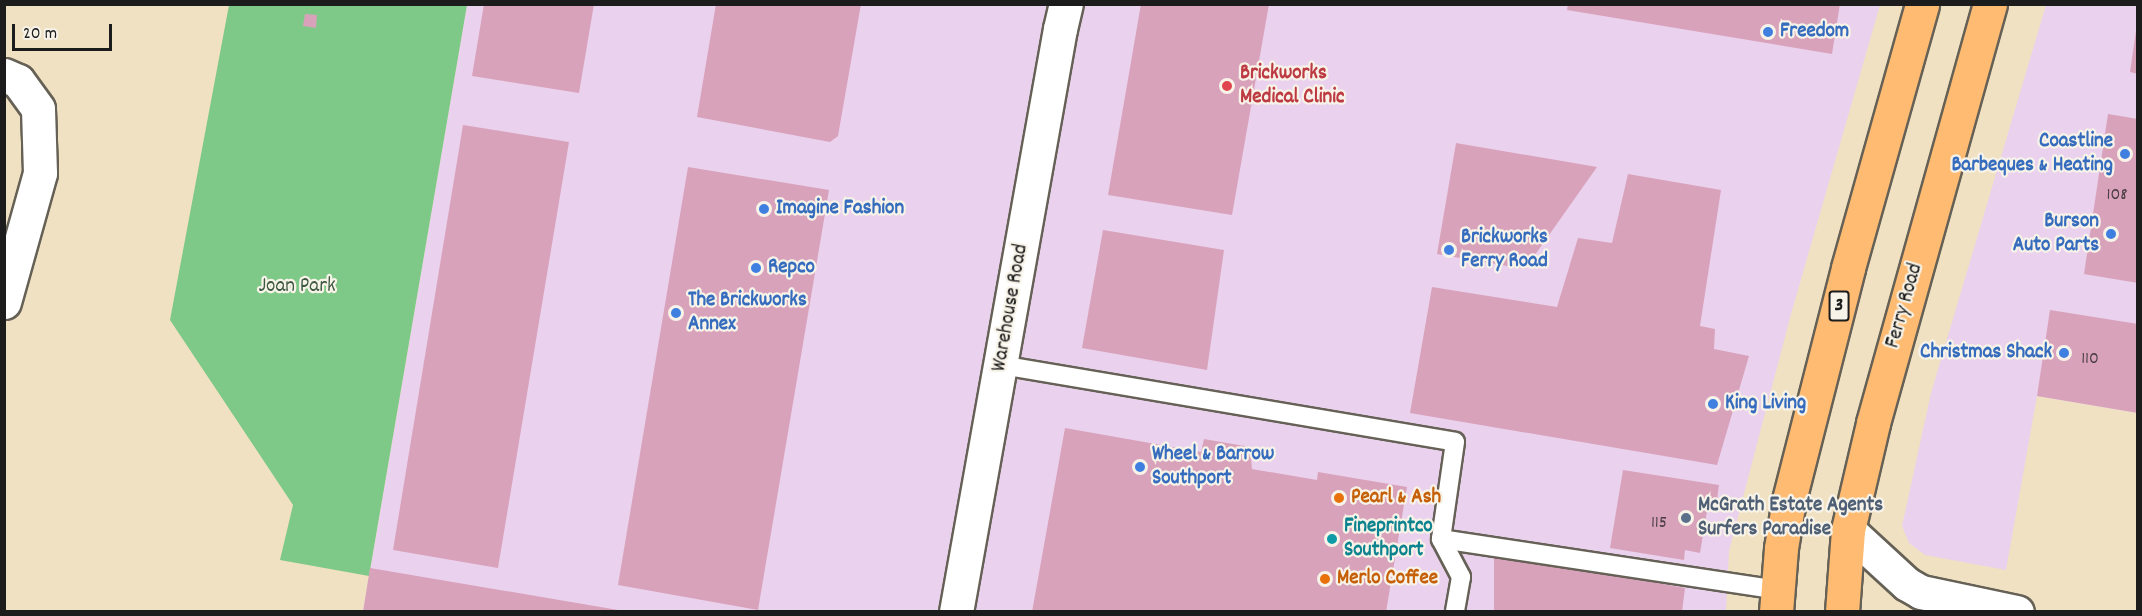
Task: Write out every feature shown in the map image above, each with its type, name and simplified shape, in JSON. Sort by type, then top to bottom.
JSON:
[{"type":"main road","name":"3","points":[[1776,601],[1789,500],[1848,267],[1922,4]]},
{"type":"main road","name":"Ferry Road","points":[[1842,612],[1848,530],[1873,423],[1989,4]]},
{"type":"street","name":"Warehouse Road","points":[[956,612],[1066,4]]},
{"type":"street","points":[[4,75],[18,81],[38,110],[40,173],[4,302]]},
{"type":"street","points":[[1848,530],[1907,584],[1921,592],[2018,612]]},
{"type":"lane","points":[[1001,365],[1455,442],[1441,539],[1461,577],[1455,612]]},
{"type":"lane","points":[[1441,539],[1776,601]]},
{"type":"shaded area","points":[[467,5],[1880,5],[1791,314],[1729,551],[1726,611],[363,612]]},
{"type":"shaded area","points":[[2046,5],[2137,5],[2137,413],[2037,396],[2006,570],[1925,555],[1909,543],[1902,526],[1931,393]]},
{"type":"green space","name":"Joan Park","points":[[229,5],[467,5],[369,576],[280,560],[293,505],[170,320]]},
{"type":"building","points":[[484,4],[594,4],[579,93],[472,76]]},
{"type":"building","points":[[716,4],[861,4],[838,136],[830,142],[697,117]]},
{"type":"building","points":[[1141,4],[1269,4],[1232,215],[1108,195]]},
{"type":"building","name":"Freedom","points":[[1568,4],[1840,4],[1832,54],[1567,10]]},
{"type":"building","points":[[305,14],[317,15],[316,28],[303,26]]},
{"type":"building","points":[[2136,31],[2138,31],[2138,74],[2130,72]]},
{"type":"building","points":[[2108,114],[2138,119],[2138,283],[2084,274]]},
{"type":"building","points":[[463,125],[569,142],[498,568],[393,550]]},
{"type":"building","points":[[1456,143],[1597,167],[1525,269],[1437,254]]},
{"type":"building","points":[[688,167],[829,190],[758,610],[618,585]]},
{"type":"building","points":[[1628,174],[1721,190],[1700,326],[1715,329],[1714,349],[1749,356],[1717,465],[1410,413],[1432,287],[1557,307],[1578,238],[1612,243]]},
{"type":"building","points":[[1103,230],[1224,250],[1207,370],[1082,348]]},
{"type":"building","points":[[2050,310],[2138,324],[2138,413],[2037,396]]},
{"type":"building","points":[[1065,428],[1201,452],[1204,439],[1250,447],[1252,469],[1317,480],[1318,472],[1407,487],[1386,612],[1032,612]]},
{"type":"building","points":[[1623,470],[1719,485],[1717,500],[1709,499],[1700,553],[1685,550],[1684,560],[1610,548]]},
{"type":"building","points":[[1494,554],[1685,588],[1682,612],[1494,612]]},
{"type":"building","points":[[370,568],[618,610],[618,612],[363,612]]},
{"type":"place","name":"Freedom","points":[[1768,32]]},
{"type":"place","name":"Brickworks Medical Clinic","points":[[1227,86]]},
{"type":"place","name":"Coastline Barbeques & Heating","points":[[2125,154]]},
{"type":"place","name":"Imagine Fashion","points":[[764,209]]},
{"type":"place","name":"Burson Auto Parts","points":[[2111,234]]},
{"type":"place","name":"Brickworks Ferry Road","points":[[1449,250]]},
{"type":"place","name":"Repco","points":[[756,268]]},
{"type":"place","name":"The Brickworks Annex","points":[[676,313]]},
{"type":"place","name":"Christmas Shack","points":[[2064,353]]},
{"type":"place","name":"King Living","points":[[1713,404]]},
{"type":"place","name":"Wheel & Barrow Southport","points":[[1140,467]]},
{"type":"place","name":"Pearl & Ash","points":[[1339,498]]},
{"type":"place","name":"McGrath Estate Agents Surfers Paradise","points":[[1686,518]]},
{"type":"place","name":"Fineprintco Southport","points":[[1332,539]]},
{"type":"place","name":"Merlo Coffee","points":[[1325,579]]}]
